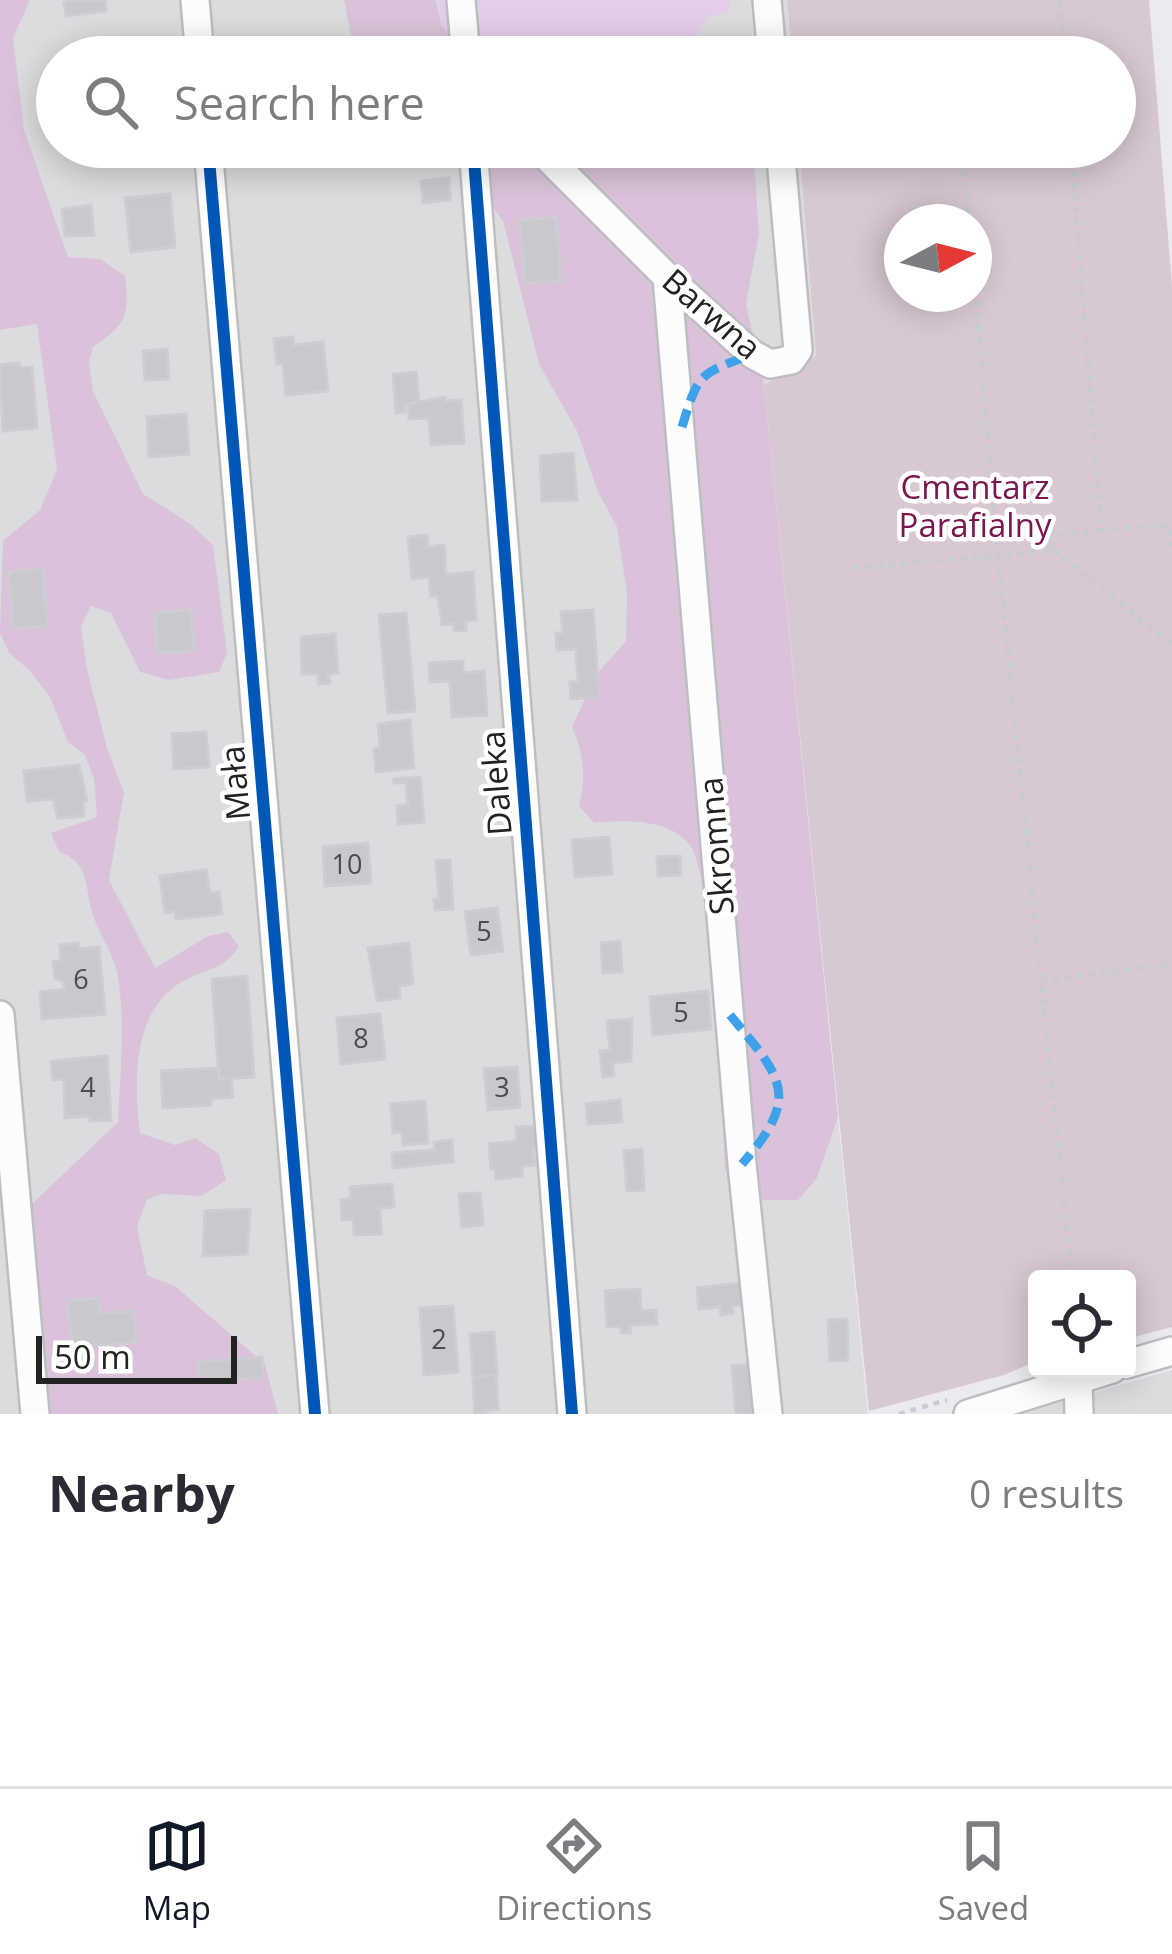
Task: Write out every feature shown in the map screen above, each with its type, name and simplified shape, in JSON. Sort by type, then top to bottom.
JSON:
[{"type":"street","points":[[195,0],[198,36]]},
{"type":"street","points":[[461,0],[464,36]]},
{"type":"street","points":[[767,0],[770,36]]},
{"type":"street","name":"Mała","points":[[210,168],[315,1414]]},
{"type":"street","name":"Daleka","points":[[475,168],[572,1414]]},
{"type":"street","name":"Barwna","points":[[558,168],[667,277],[752,354],[770,364],[791,360],[799,350],[782,168]]},
{"type":"street","name":"Skromna","points":[[667,277],[742,1164],[768,1414]]},
{"type":"street","points":[[0,1015],[35,1414]]},
{"type":"street","points":[[1136,1361],[1172,1351]]},
{"type":"street","points":[[968,1414],[1088,1378]]},
{"type":"street","points":[[1078,1382],[1079,1414]]},
{"type":"path","points":[[1060,0],[1063,36]]},
{"type":"path","points":[[965,168],[968,204]]},
{"type":"path","points":[[1073,168],[1101,530]]},
{"type":"path","points":[[977,312],[1071,1270]]},
{"type":"path","points":[[1172,546],[1168,525],[1049,536],[1054,550],[1172,644]]},
{"type":"path","points":[[853,568],[1054,550]]},
{"type":"path","points":[[1041,981],[1172,964]]},
{"type":"shaded area","points":[[0,0],[787,0],[790,36],[36,36],[36,168],[801,168],[816,357],[764,385],[868,1414],[0,1414]]},
{"type":"shaded area","points":[[0,0],[30,0],[13,38],[24,130],[36,168],[68,257],[100,259],[125,276],[123,318],[93,347],[89,362],[93,391],[143,494],[189,523],[213,545],[227,653],[219,672],[169,680],[140,672],[111,613],[91,606],[81,627],[107,748],[124,792],[109,880],[155,968],[208,936],[228,932],[239,946],[222,964],[167,993],[145,1028],[137,1070],[140,1133],[175,1145],[195,1138],[219,1154],[226,1180],[202,1196],[161,1194],[147,1200],[137,1226],[147,1275],[175,1286],[265,1364],[278,1414],[49,1414],[32,1204],[118,1122],[121,1009],[117,972],[95,920],[81,868],[59,852],[51,833],[97,817],[94,779],[85,755],[68,742],[50,697],[9,653],[0,633],[3,541],[40,510],[57,470],[37,324],[0,330]]},
{"type":"shaded area","points":[[344,0],[436,0],[441,25],[451,36],[351,36]]},
{"type":"shaded area","points":[[439,0],[730,0],[729,12],[709,16],[696,36],[442,36]]},
{"type":"shaded area","points":[[463,168],[754,168],[759,234],[746,304],[764,385],[838,1117],[817,1178],[798,1200],[763,1200],[725,1170],[711,947],[698,865],[690,845],[658,825],[594,823],[579,806],[583,766],[572,727],[596,675],[626,641],[627,593],[617,527],[598,492],[577,431],[539,364],[503,221]]},
{"type":"shaded area","points":[[1172,1370],[1172,1414],[1019,1414],[1076,1398]]},
{"type":"green space","name":"Cmentarz Parafialny","points":[[787,0],[1149,0],[1172,286],[1172,1327],[1136,1337],[1136,1270],[1028,1270],[1028,1365],[869,1411],[764,385],[816,356],[801,168],[1136,168],[1136,36],[790,36]]},
{"type":"building","points":[[68,0],[105,0],[106,11],[66,16]]},
{"type":"building","points":[[449,178],[450,200],[423,203],[421,181]]},
{"type":"building","points":[[170,194],[175,247],[131,252],[125,198]]},
{"type":"building","points":[[91,205],[94,235],[65,236],[62,209]]},
{"type":"building","points":[[556,217],[561,281],[525,283],[520,220]]},
{"type":"building","points":[[293,337],[294,345],[323,342],[328,391],[286,395],[283,363],[277,364],[274,339]]},
{"type":"building","points":[[167,349],[169,379],[145,380],[143,351]]},
{"type":"building","points":[[19,363],[20,368],[32,367],[37,428],[3,431],[0,365]]},
{"type":"building","points":[[416,372],[419,403],[404,404],[405,412],[396,413],[393,374]]},
{"type":"building","points":[[445,397],[445,401],[461,400],[464,443],[431,445],[429,418],[409,419],[408,404]]},
{"type":"building","points":[[186,414],[189,454],[149,457],[147,417]]},
{"type":"building","points":[[573,453],[577,500],[542,501],[540,456]]},
{"type":"building","points":[[427,535],[428,547],[444,545],[446,575],[473,572],[476,620],[465,621],[466,630],[442,625],[438,596],[431,596],[429,577],[412,579],[408,537]]},
{"type":"building","points":[[43,569],[47,626],[13,628],[9,572]]},
{"type":"building","points":[[191,610],[194,651],[158,653],[155,613]]},
{"type":"building","points":[[593,610],[599,697],[571,699],[570,682],[578,682],[576,649],[557,650],[556,633],[563,633],[561,612]]},
{"type":"building","points":[[406,613],[415,711],[388,713],[379,615]]},
{"type":"building","points":[[335,634],[338,673],[328,674],[330,683],[319,684],[318,674],[302,674],[301,637]]},
{"type":"building","points":[[463,661],[463,673],[484,671],[487,715],[452,717],[450,681],[430,682],[429,663]]},
{"type":"building","points":[[410,720],[414,768],[376,772],[378,724]]},
{"type":"building","points":[[206,732],[209,767],[174,769],[172,734]]},
{"type":"building","points":[[79,765],[87,801],[83,802],[84,816],[58,818],[53,799],[27,801],[24,771]]},
{"type":"building","points":[[420,777],[424,822],[398,824],[397,806],[408,804],[406,782],[394,783],[394,779]]},
{"type":"building","points":[[609,837],[612,874],[575,877],[572,840]]},
{"type":"building","points":[[368,843],[371,883],[325,886],[323,847]]},
{"type":"building","points":[[680,856],[681,875],[658,876],[657,857]]},
{"type":"building","points":[[450,860],[453,909],[435,910],[434,899],[439,899],[436,861]]},
{"type":"building","points":[[206,870],[210,893],[219,892],[222,914],[176,919],[175,912],[165,913],[160,876]]},
{"type":"building","points":[[497,908],[503,951],[471,955],[465,912]]},
{"type":"building","points":[[620,941],[622,972],[603,973],[601,943]]},
{"type":"building","points":[[78,943],[79,949],[99,947],[105,1014],[42,1019],[40,992],[64,989],[64,982],[55,978],[53,961],[61,961],[60,945]]},
{"type":"building","points":[[409,943],[413,984],[399,986],[400,998],[377,1001],[368,948]]},
{"type":"building","points":[[247,976],[254,1077],[219,1079],[212,979]]},
{"type":"building","points":[[708,991],[711,1029],[653,1035],[650,997]]},
{"type":"building","points":[[380,1014],[385,1059],[341,1064],[337,1018]]},
{"type":"building","points":[[632,1019],[631,1061],[612,1063],[614,1076],[603,1077],[600,1051],[610,1050],[607,1021]]},
{"type":"building","points":[[107,1056],[111,1120],[65,1118],[64,1079],[53,1080],[51,1061]]},
{"type":"building","points":[[517,1067],[520,1107],[488,1110],[484,1069]]},
{"type":"building","points":[[218,1068],[219,1079],[231,1079],[233,1097],[211,1099],[211,1105],[163,1108],[161,1071]]},
{"type":"building","points":[[620,1100],[622,1122],[588,1124],[586,1104]]},
{"type":"building","points":[[425,1101],[428,1143],[403,1145],[402,1132],[393,1133],[391,1104]]},
{"type":"building","points":[[538,1126],[535,1165],[522,1166],[522,1176],[496,1179],[489,1144],[517,1141],[516,1127]]},
{"type":"building","points":[[452,1140],[453,1162],[393,1168],[392,1153],[435,1150],[434,1142]]},
{"type":"building","points":[[642,1149],[644,1190],[627,1191],[624,1151]]},
{"type":"building","points":[[392,1184],[394,1207],[380,1208],[381,1234],[354,1235],[353,1219],[342,1220],[341,1200],[351,1198],[350,1187]]},
{"type":"building","points":[[480,1193],[483,1225],[462,1227],[459,1194]]},
{"type":"building","points":[[250,1209],[247,1254],[203,1256],[205,1211]]},
{"type":"building","points":[[740,1283],[743,1305],[732,1306],[733,1313],[721,1315],[720,1307],[699,1309],[697,1288]]},
{"type":"building","points":[[640,1289],[641,1311],[656,1310],[657,1324],[630,1325],[631,1333],[621,1333],[621,1326],[607,1327],[605,1291]]},
{"type":"building","points":[[98,1298],[99,1314],[134,1311],[136,1342],[72,1348],[68,1301]]},
{"type":"building","points":[[453,1306],[458,1372],[424,1375],[420,1308]]},
{"type":"building","points":[[847,1319],[848,1360],[830,1361],[828,1320]]},
{"type":"building","points":[[494,1332],[497,1375],[473,1377],[470,1334]]},
{"type":"building","points":[[262,1357],[263,1377],[200,1383],[198,1362]]},
{"type":"building","points":[[751,1364],[755,1414],[736,1414],[732,1366]]},
{"type":"building","points":[[496,1375],[498,1409],[475,1414],[473,1377]]},
{"type":"marked path","points":[[682,427],[704,377],[752,354]]},
{"type":"marked path","points":[[730,1015],[762,1055],[778,1088],[773,1121],[742,1164]]},
{"type":"cycle path","points":[[210,168],[315,1414]]},
{"type":"cycle path","points":[[475,168],[572,1414]]}]
